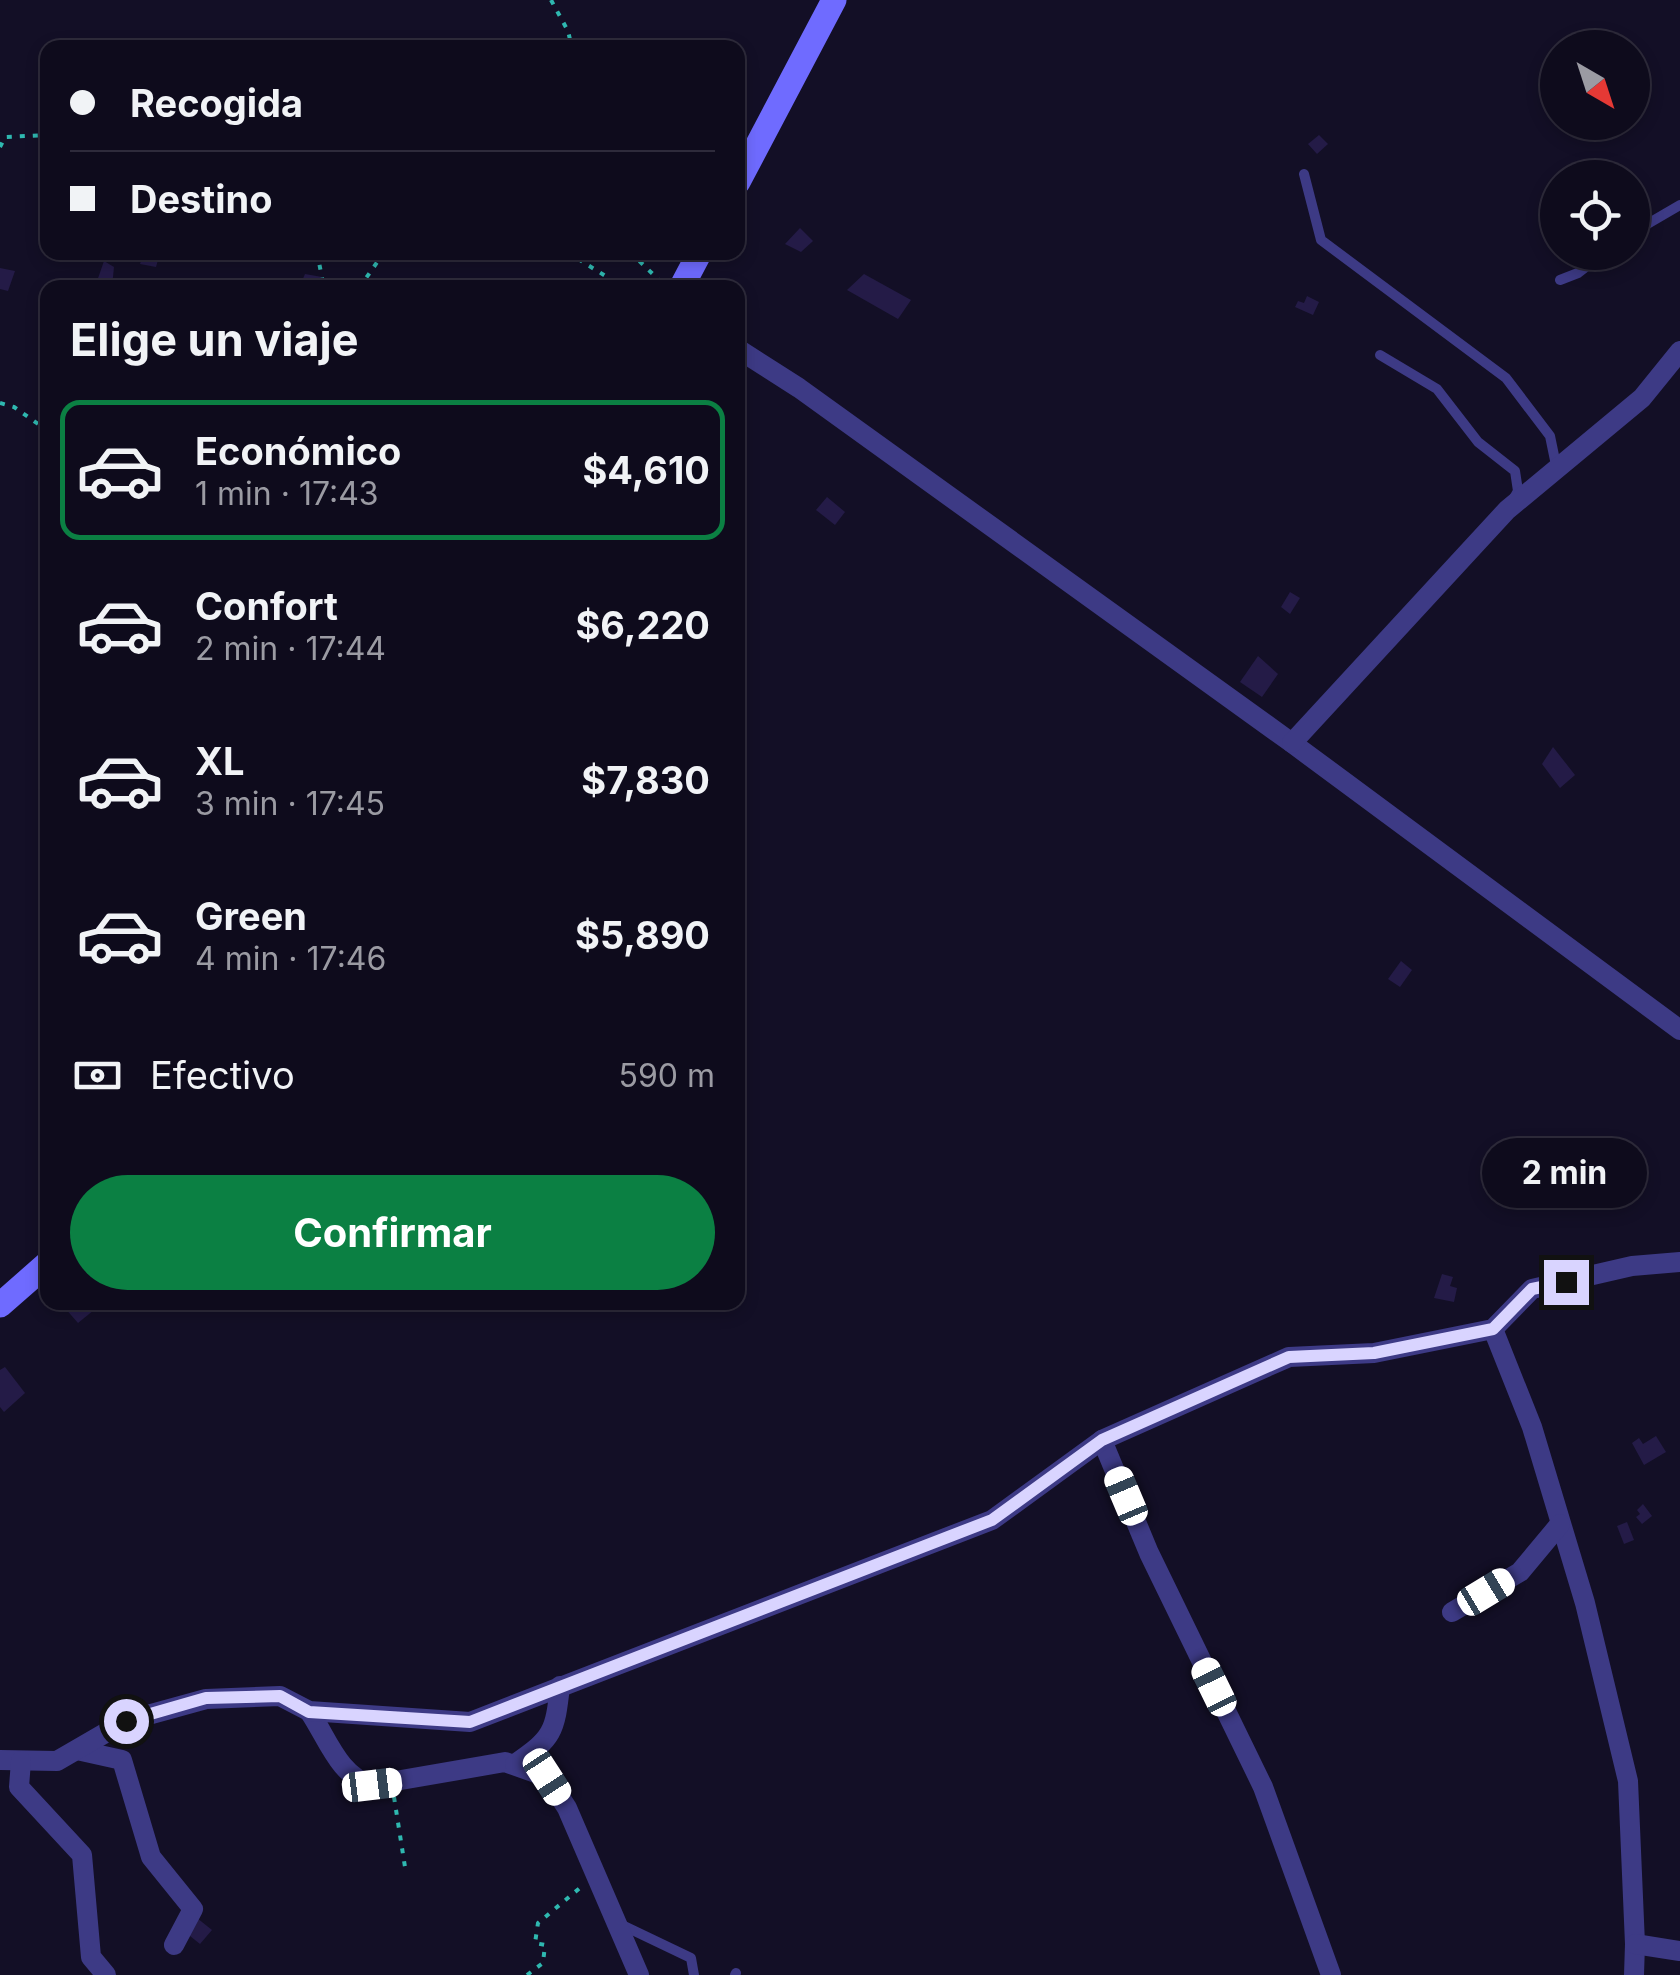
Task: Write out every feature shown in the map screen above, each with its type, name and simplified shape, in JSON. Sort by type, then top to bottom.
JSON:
[{"type":"street","points":[[745,169],[834,0]]},
{"type":"street","points":[[678,280],[694,260]]},
{"type":"street","points":[[1292,742],[1507,510],[1642,398],[1680,351]]},
{"type":"street","points":[[745,354],[1292,742],[1680,1030]]},
{"type":"street","points":[[106,1975],[91,1957],[82,1855],[19,1787],[10,1761],[57,1762],[126,1721],[206,1698],[280,1696],[309,1712],[470,1722],[992,1520],[1102,1440],[1289,1357],[1374,1353],[1493,1329],[1532,1289],[1632,1266],[1680,1262]]},
{"type":"street","points":[[2,1301],[40,1270]]},
{"type":"street","points":[[1493,1329],[1532,1427],[1585,1603],[1628,1780],[1634,1975]]},
{"type":"street","points":[[1102,1440],[1149,1553],[1262,1787],[1331,1975]]},
{"type":"street","points":[[1452,1612],[1520,1572],[1560,1524]]},
{"type":"street","points":[[515,1764],[547,1742],[557,1713],[560,1686]]},
{"type":"street","points":[[309,1712],[356,1781],[372,1785],[505,1762],[547,1777],[567,1808],[639,1975]]},
{"type":"street","points":[[77,1750],[122,1760],[151,1858],[193,1908],[174,1946]]},
{"type":"street","points":[[1635,1944],[1680,1952]]},
{"type":"lane","points":[[1304,174],[1321,240],[1506,378],[1550,436],[1557,471]]},
{"type":"lane","points":[[1650,222],[1680,204]]},
{"type":"lane","points":[[1560,280],[1583,270]]},
{"type":"lane","points":[[1380,355],[1436,389],[1478,442],[1515,471],[1518,490],[1507,510]]},
{"type":"lane","points":[[616,1922],[691,1958],[694,1975]]},
{"type":"path","points":[[552,0],[570,40]]},
{"type":"path","points":[[0,147],[5,136],[40,135]]},
{"type":"path","points":[[580,260],[609,280]]},
{"type":"path","points":[[640,260],[665,280]]},
{"type":"path","points":[[0,403],[14,406],[40,425]]},
{"type":"path","points":[[393,1790],[405,1867]]},
{"type":"path","points":[[527,1975],[543,1962],[545,1945],[535,1943],[538,1923],[595,1876]]},
{"type":"building","points":[[1319,135],[1328,144],[1317,154],[1308,144]]},
{"type":"building","points":[[800,228],[813,241],[801,252],[785,244]]},
{"type":"building","points":[[141,260],[158,260],[156,267],[140,264]]},
{"type":"building","points":[[104,261],[114,267],[113,280],[97,280]]},
{"type":"building","points":[[0,268],[15,271],[8,291],[0,289]]},
{"type":"building","points":[[305,274],[322,277],[321,280],[302,280]]},
{"type":"building","points":[[864,274],[911,300],[898,319],[847,290]]},
{"type":"building","points":[[1307,296],[1319,302],[1313,315],[1295,307],[1298,301],[1304,303]]},
{"type":"building","points":[[827,497],[845,512],[835,525],[816,510]]},
{"type":"building","points":[[1290,592],[1300,598],[1290,614],[1281,607]]},
{"type":"building","points":[[1258,656],[1278,674],[1262,697],[1240,682]]},
{"type":"building","points":[[1553,747],[1575,775],[1560,788],[1542,764]]},
{"type":"building","points":[[1401,961],[1412,970],[1400,987],[1388,979]]},
{"type":"building","points":[[1442,1274],[1453,1277],[1450,1286],[1457,1288],[1454,1302],[1434,1298]]},
{"type":"building","points":[[67,1310],[94,1310],[78,1323]]},
{"type":"building","points":[[5,1367],[25,1393],[4,1412],[0,1407],[0,1370]]},
{"type":"building","points":[[1656,1436],[1666,1452],[1644,1465],[1632,1443],[1639,1438],[1643,1444]]},
{"type":"building","points":[[1643,1504],[1652,1516],[1642,1524],[1636,1517]]},
{"type":"building","points":[[1627,1522],[1634,1540],[1624,1544],[1617,1526]]},
{"type":"building","points":[[197,1918],[212,1930],[200,1944],[185,1932]]},
{"type":"route","points":[[126,1721],[206,1698],[280,1696],[309,1712],[470,1722],[992,1520],[1102,1440],[1289,1357],[1374,1353],[1493,1329],[1532,1289],[1566,1282]]}]
